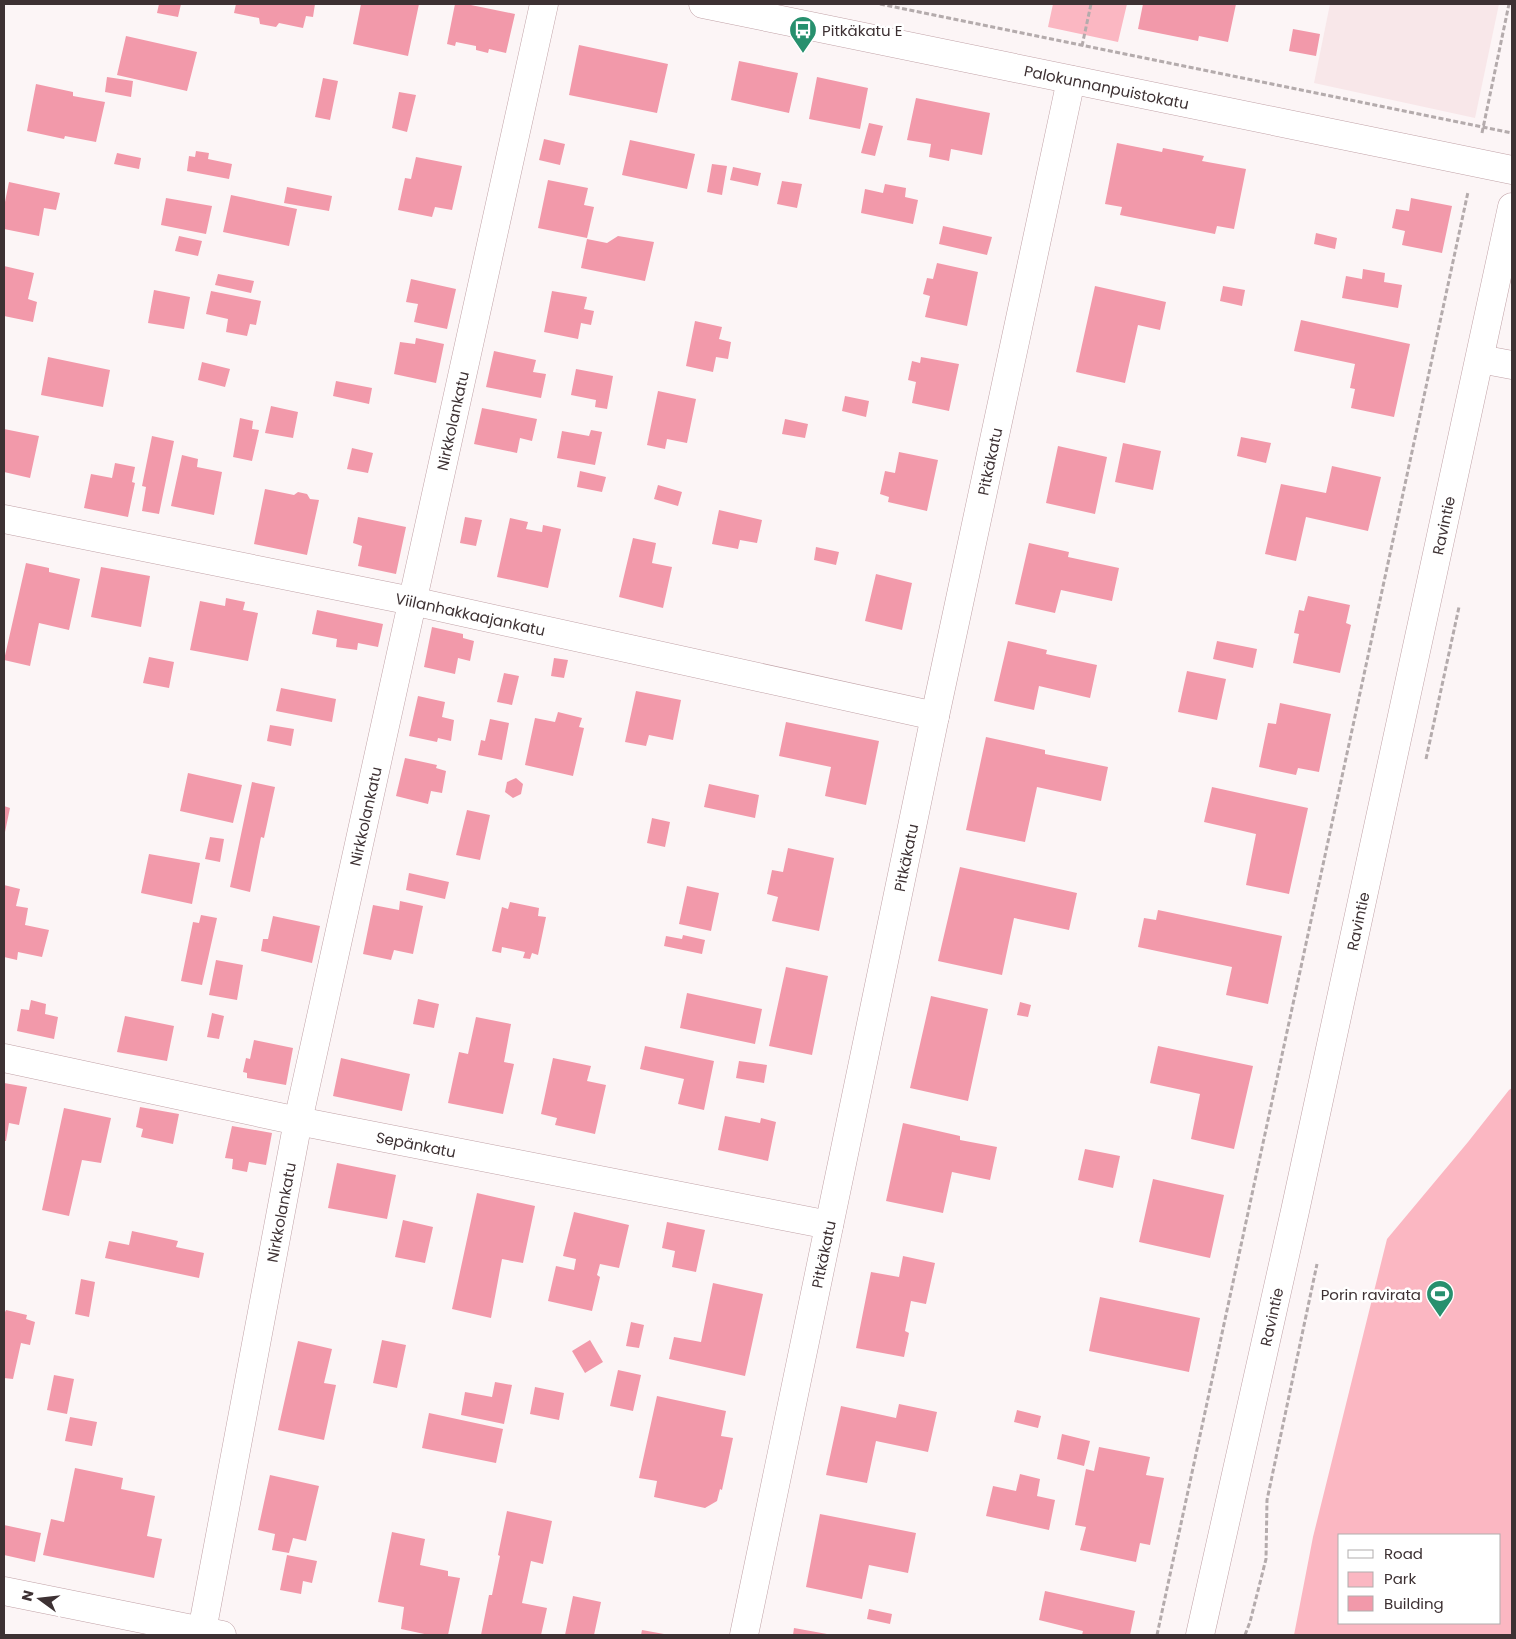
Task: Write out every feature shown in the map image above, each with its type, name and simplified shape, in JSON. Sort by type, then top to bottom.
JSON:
[{"type":"street","name":"Nirkkolankatu","points":[[212,1633],[298,1121],[544,4]]},
{"type":"street","name":"Palokunnanpuistokatu","points":[[703,4],[1512,170]]},
{"type":"street","name":"Pitkäkatu","points":[[744,1635],[935,716],[1071,80]]},
{"type":"street","name":"Ravintie","points":[[1200,1635],[1295,1211],[1512,207]]},
{"type":"street","points":[[1480,359],[1512,364]]},
{"type":"street","name":"Viilanhakkaajankatu","points":[[4,519],[412,601],[935,716]]},
{"type":"street","name":"Sepänkatu","points":[[4,1058],[298,1121],[829,1225]]},
{"type":"street","points":[[4,1592],[212,1633]]},
{"type":"path","points":[[880,4],[1512,133]]},
{"type":"path","points":[[1082,46],[1091,4]]},
{"type":"path","points":[[1156,1635],[1509,4]]},
{"type":"path","points":[[1425,765],[1460,602]]},
{"type":"path","points":[[1246,1635],[1266,1559],[1267,1500],[1318,1260]]},
{"type":"shaded area","points":[[1330,4],[1499,4],[1475,118],[1314,83]]},
{"type":"green space","points":[[1053,4],[1127,4],[1118,42],[1048,27]]},
{"type":"green space","name":"Porin ravirata","points":[[1512,1088],[1512,1635],[1294,1635],[1313,1537],[1387,1239]]},
{"type":"building","points":[[159,4],[181,4],[178,17],[157,13]]},
{"type":"building","points":[[236,4],[315,4],[313,17],[306,16],[303,28],[279,23],[276,27],[260,24],[259,18],[234,13]]},
{"type":"building","points":[[361,4],[419,4],[408,56],[353,44]]},
{"type":"building","points":[[455,4],[466,4],[515,14],[506,53],[489,49],[488,53],[476,50],[476,46],[456,42],[455,46],[447,44]]},
{"type":"building","points":[[1143,4],[1236,4],[1228,42],[1199,36],[1198,41],[1138,29]]},
{"type":"building","points":[[1293,29],[1320,34],[1316,56],[1289,51]]},
{"type":"building","points":[[126,36],[197,52],[187,91],[117,75]]},
{"type":"building","points":[[579,45],[668,64],[657,113],[569,95]]},
{"type":"building","points":[[739,61],[798,73],[789,113],[731,100]]},
{"type":"building","points":[[107,77],[133,81],[131,97],[105,92]]},
{"type":"building","points":[[817,77],[868,88],[860,129],[809,119]]},
{"type":"building","points":[[323,78],[338,81],[330,120],[315,117]]},
{"type":"building","points":[[36,84],[73,92],[73,96],[105,102],[96,142],[65,136],[64,139],[27,131]]},
{"type":"building","points":[[399,92],[416,95],[407,132],[392,128]]},
{"type":"building","points":[[916,98],[990,113],[982,155],[951,149],[949,161],[929,157],[931,144],[907,140]]},
{"type":"building","points":[[869,123],[883,126],[875,156],[861,153]]},
{"type":"building","points":[[544,139],[565,144],[560,165],[539,160]]},
{"type":"building","points":[[630,140],[695,154],[687,189],[622,175]]},
{"type":"building","points":[[1117,143],[1162,152],[1163,148],[1204,156],[1202,161],[1246,169],[1234,229],[1217,226],[1215,234],[1120,215],[1122,207],[1105,204]]},
{"type":"building","points":[[196,151],[209,153],[208,159],[232,164],[229,179],[187,171],[189,156],[195,157]]},
{"type":"building","points":[[117,153],[141,158],[139,169],[114,164]]},
{"type":"building","points":[[416,157],[462,166],[452,210],[435,207],[432,217],[398,210],[405,178],[411,179]]},
{"type":"building","points":[[712,164],[727,166],[722,195],[707,192]]},
{"type":"building","points":[[733,167],[761,173],[758,186],[730,180]]},
{"type":"building","points":[[548,180],[588,188],[584,205],[594,207],[587,238],[538,228]]},
{"type":"building","points":[[782,181],[802,184],[797,208],[777,204]]},
{"type":"building","points":[[9,182],[60,193],[56,210],[44,208],[39,236],[4,229],[4,207]]},
{"type":"building","points":[[885,184],[906,188],[905,197],[918,200],[913,224],[861,213],[865,189],[883,193]]},
{"type":"building","points":[[287,187],[332,196],[329,211],[284,203]]},
{"type":"building","points":[[231,195],[297,209],[289,246],[223,232]]},
{"type":"building","points":[[166,198],[212,206],[206,234],[161,225]]},
{"type":"building","points":[[1411,198],[1452,206],[1442,253],[1402,245],[1405,231],[1392,228],[1396,209],[1409,211]]},
{"type":"building","points":[[943,226],[992,237],[987,255],[939,244]]},
{"type":"building","points":[[1316,233],[1337,238],[1335,249],[1314,244]]},
{"type":"building","points":[[179,236],[202,241],[198,256],[175,251]]},
{"type":"building","points":[[618,236],[654,242],[645,281],[581,268],[587,239],[607,243]]},
{"type":"building","points":[[937,263],[978,272],[967,326],[925,317],[930,296],[923,294],[927,278],[933,279]]},
{"type":"building","points":[[4,266],[34,273],[28,299],[37,302],[33,322],[4,316]]},
{"type":"building","points":[[1363,269],[1385,273],[1384,282],[1402,285],[1398,308],[1342,298],[1346,276],[1362,279]]},
{"type":"building","points":[[218,274],[254,281],[251,293],[215,285]]},
{"type":"building","points":[[411,279],[456,289],[447,329],[414,322],[418,304],[406,302]]},
{"type":"building","points":[[1095,286],[1166,302],[1160,330],[1138,325],[1125,383],[1076,372]]},
{"type":"building","points":[[1223,286],[1245,290],[1242,306],[1220,301]]},
{"type":"building","points":[[154,290],[190,297],[184,329],[148,323]]},
{"type":"building","points":[[211,291],[261,301],[256,325],[250,324],[247,336],[226,332],[228,319],[206,314]]},
{"type":"building","points":[[552,291],[587,297],[584,309],[594,311],[591,325],[581,323],[578,339],[544,332]]},
{"type":"building","points":[[1301,320],[1410,344],[1394,417],[1351,408],[1355,389],[1350,388],[1355,364],[1294,351]]},
{"type":"building","points":[[695,321],[722,327],[719,339],[731,342],[728,359],[716,357],[713,372],[686,366]]},
{"type":"building","points":[[416,338],[444,344],[436,383],[394,374],[400,342],[415,344]]},
{"type":"building","points":[[494,351],[536,360],[533,372],[546,374],[541,398],[486,387]]},
{"type":"building","points":[[48,357],[110,370],[103,407],[41,395]]},
{"type":"building","points":[[921,357],[959,364],[949,411],[912,403],[916,382],[908,380],[912,361],[920,363]]},
{"type":"building","points":[[202,362],[230,369],[225,387],[198,380]]},
{"type":"building","points":[[576,369],[613,376],[607,409],[595,407],[596,400],[571,395]]},
{"type":"building","points":[[336,381],[372,388],[369,404],[333,396]]},
{"type":"building","points":[[658,391],[696,399],[687,443],[667,439],[665,449],[647,445]]},
{"type":"building","points":[[845,396],[869,401],[866,417],[842,411]]},
{"type":"building","points":[[271,406],[298,412],[293,438],[265,433]]},
{"type":"building","points":[[482,408],[537,419],[532,441],[520,438],[517,453],[474,444]]},
{"type":"building","points":[[240,418],[253,421],[252,429],[259,430],[252,461],[233,457]]},
{"type":"building","points":[[785,419],[808,424],[805,438],[782,434]]},
{"type":"building","points":[[4,429],[39,436],[30,478],[4,472]]},
{"type":"building","points":[[591,430],[602,432],[595,465],[557,458],[562,431],[589,436]]},
{"type":"building","points":[[152,436],[174,441],[159,514],[142,511],[146,487],[142,486]]},
{"type":"building","points":[[1241,437],[1271,443],[1266,463],[1237,456]]},
{"type":"building","points":[[1123,443],[1161,451],[1153,490],[1115,482]]},
{"type":"building","points":[[1058,446],[1107,457],[1095,514],[1046,503]]},
{"type":"building","points":[[352,448],[373,453],[368,473],[347,469]]},
{"type":"building","points":[[899,452],[938,460],[927,511],[888,502],[889,497],[880,494],[885,471],[895,473]]},
{"type":"building","points":[[182,455],[198,459],[197,467],[222,472],[214,515],[171,506]]},
{"type":"building","points":[[115,463],[135,467],[132,482],[135,483],[128,517],[84,508],[91,474],[112,478]]},
{"type":"building","points":[[1332,466],[1381,477],[1368,531],[1306,517],[1296,561],[1265,554],[1281,484],[1326,493]]},
{"type":"building","points":[[580,471],[606,477],[602,492],[577,487]]},
{"type":"building","points":[[658,485],[682,492],[678,506],[654,499]]},
{"type":"building","points":[[265,489],[294,495],[298,492],[307,494],[310,499],[319,500],[307,555],[254,544]]},
{"type":"building","points":[[719,510],[762,520],[757,543],[740,540],[738,549],[712,544]]},
{"type":"building","points":[[358,517],[406,527],[396,574],[358,566],[362,546],[353,543]]},
{"type":"building","points":[[465,517],[482,520],[476,546],[460,543]]},
{"type":"building","points":[[510,518],[528,522],[526,529],[542,532],[543,525],[561,529],[548,588],[497,577]]},
{"type":"building","points":[[633,538],[656,543],[652,563],[672,567],[663,608],[619,597]]},
{"type":"building","points":[[1029,543],[1069,552],[1068,557],[1119,568],[1112,601],[1061,590],[1055,613],[1015,604]]},
{"type":"building","points":[[816,547],[839,552],[836,565],[814,560]]},
{"type":"building","points":[[26,563],[49,568],[49,572],[80,579],[69,630],[39,623],[30,666],[4,660]]},
{"type":"building","points":[[101,567],[150,576],[141,627],[91,617]]},
{"type":"building","points":[[876,574],[912,583],[902,630],[865,621]]},
{"type":"building","points":[[1308,596],[1350,605],[1346,623],[1351,625],[1340,673],[1293,663],[1299,634],[1294,633],[1299,610],[1304,611]]},
{"type":"building","points":[[226,598],[245,602],[243,610],[258,613],[248,661],[190,650],[200,601],[225,606]]},
{"type":"building","points":[[317,610],[383,624],[378,647],[358,643],[357,650],[336,647],[337,639],[312,634]]},
{"type":"building","points":[[432,627],[463,634],[463,638],[474,641],[470,661],[458,658],[455,674],[424,667]]},
{"type":"building","points":[[1008,641],[1047,650],[1046,654],[1097,665],[1090,698],[1039,686],[1034,710],[994,701]]},
{"type":"building","points":[[1217,641],[1257,649],[1253,668],[1213,659]]},
{"type":"building","points":[[149,657],[174,662],[169,688],[143,683]]},
{"type":"building","points":[[554,658],[568,660],[564,678],[551,676]]},
{"type":"building","points":[[1187,671],[1226,679],[1217,720],[1178,712]]},
{"type":"building","points":[[504,673],[519,676],[512,705],[497,702]]},
{"type":"building","points":[[281,688],[336,699],[332,722],[276,711]]},
{"type":"building","points":[[636,691],[681,700],[673,740],[649,735],[646,746],[625,742]]},
{"type":"building","points":[[418,696],[445,702],[442,717],[454,720],[451,741],[438,738],[437,742],[409,736]]},
{"type":"building","points":[[1280,703],[1331,714],[1319,772],[1298,768],[1296,775],[1259,767],[1268,723],[1276,724]]},
{"type":"building","points":[[558,712],[582,718],[579,727],[584,728],[573,776],[525,765],[535,718],[555,722]]},
{"type":"building","points":[[490,719],[509,723],[502,760],[478,755],[481,740],[485,741]]},
{"type":"building","points":[[786,722],[879,741],[866,805],[825,796],[831,767],[779,756]]},
{"type":"building","points":[[270,725],[294,729],[291,746],[267,741]]},
{"type":"building","points":[[986,737],[1045,750],[1045,754],[1108,767],[1101,801],[1037,787],[1025,842],[966,830]]},
{"type":"building","points":[[405,758],[437,765],[436,768],[446,771],[442,793],[431,791],[428,804],[396,796]]},
{"type":"building","points":[[188,773],[242,785],[233,823],[180,811]]},
{"type":"building","points":[[516,778],[523,784],[521,794],[513,798],[505,792],[507,782]]},
{"type":"building","points":[[252,782],[275,787],[264,838],[261,837],[250,892],[230,887]]},
{"type":"building","points":[[709,784],[759,795],[755,818],[704,807]]},
{"type":"building","points":[[1212,787],[1308,808],[1289,894],[1246,885],[1256,834],[1204,822]]},
{"type":"building","points":[[4,806],[10,808],[5,832],[4,832]]},
{"type":"building","points":[[467,810],[490,815],[480,860],[456,855]]},
{"type":"building","points":[[652,818],[670,822],[665,847],[647,843]]},
{"type":"building","points":[[210,837],[224,839],[220,862],[205,859]]},
{"type":"building","points":[[788,848],[834,858],[819,931],[772,921],[778,897],[767,894],[772,870],[783,872]]},
{"type":"building","points":[[149,854],[200,863],[192,904],[141,893]]},
{"type":"building","points":[[960,867],[1077,893],[1069,930],[1014,918],[1002,975],[938,961]]},
{"type":"building","points":[[409,873],[449,882],[445,899],[406,890]]},
{"type":"building","points":[[4,885],[20,889],[16,906],[28,908],[25,925],[49,930],[42,957],[18,952],[17,960],[4,957]]},
{"type":"building","points":[[687,886],[719,893],[711,931],[679,924]]},
{"type":"building","points":[[400,901],[423,906],[413,954],[394,950],[391,960],[363,954],[373,905],[399,910]]},
{"type":"building","points":[[510,902],[539,908],[538,916],[546,917],[538,955],[532,953],[530,959],[523,958],[525,952],[502,947],[501,953],[492,951],[502,907],[508,909]]},
{"type":"building","points":[[1158,910],[1282,936],[1268,1004],[1226,995],[1232,967],[1138,947],[1144,918],[1156,920]]},
{"type":"building","points":[[201,915],[217,918],[202,985],[181,981],[193,922],[199,923]]},
{"type":"building","points":[[273,916],[320,926],[312,963],[261,951],[263,939],[268,939]]},
{"type":"building","points":[[683,935],[705,940],[702,954],[664,946],[666,936],[682,939]]},
{"type":"building","points":[[216,960],[243,965],[237,1000],[209,995]]},
{"type":"building","points":[[786,967],[828,976],[812,1055],[769,1046]]},
{"type":"building","points":[[687,993],[762,1009],[755,1044],[680,1028]]},
{"type":"building","points":[[931,996],[988,1009],[968,1101],[910,1088]]},
{"type":"building","points":[[418,999],[439,1004],[434,1028],[413,1024]]},
{"type":"building","points":[[31,1000],[46,1004],[45,1014],[58,1017],[54,1039],[17,1031],[21,1009],[29,1010]]},
{"type":"building","points":[[1020,1002],[1031,1005],[1028,1017],[1017,1015]]},
{"type":"building","points":[[212,1013],[224,1016],[219,1039],[207,1037]]},
{"type":"building","points":[[125,1016],[174,1026],[167,1061],[117,1052]]},
{"type":"building","points":[[476,1017],[511,1024],[504,1062],[514,1064],[503,1114],[448,1103],[459,1052],[468,1054]]},
{"type":"building","points":[[254,1040],[293,1048],[286,1085],[247,1078],[247,1073],[243,1072],[246,1058],[250,1059]]},
{"type":"building","points":[[645,1046],[714,1061],[704,1110],[678,1104],[684,1079],[640,1069]]},
{"type":"building","points":[[1158,1046],[1253,1066],[1234,1149],[1191,1139],[1200,1094],[1150,1083]]},
{"type":"building","points":[[341,1058],[410,1074],[402,1111],[333,1096]]},
{"type":"building","points":[[553,1058],[591,1066],[587,1081],[606,1085],[595,1134],[555,1125],[557,1118],[541,1114]]},
{"type":"building","points":[[739,1061],[767,1065],[764,1083],[736,1078]]},
{"type":"building","points":[[4,1083],[27,1087],[19,1125],[9,1123],[6,1141],[4,1141]]},
{"type":"building","points":[[140,1107],[179,1114],[173,1144],[141,1137],[143,1129],[136,1127]]},
{"type":"building","points":[[64,1108],[111,1118],[101,1163],[82,1160],[69,1216],[42,1210]]},
{"type":"building","points":[[725,1116],[760,1123],[761,1118],[776,1122],[768,1161],[718,1150]]},
{"type":"building","points":[[903,1123],[960,1136],[960,1140],[997,1147],[990,1180],[952,1172],[943,1213],[886,1201]]},
{"type":"building","points":[[232,1126],[272,1133],[266,1165],[249,1162],[247,1172],[232,1169],[233,1159],[225,1158]]},
{"type":"building","points":[[1085,1149],[1120,1156],[1113,1188],[1078,1180]]},
{"type":"building","points":[[337,1163],[396,1175],[387,1219],[328,1208]]},
{"type":"building","points":[[1153,1179],[1224,1195],[1210,1258],[1139,1242]]},
{"type":"building","points":[[477,1193],[535,1206],[523,1263],[502,1259],[491,1318],[452,1309]]},
{"type":"building","points":[[574,1212],[629,1225],[619,1268],[600,1264],[597,1275],[600,1277],[592,1311],[548,1301],[556,1266],[574,1270],[576,1259],[563,1256]]},
{"type":"building","points":[[403,1220],[433,1227],[425,1263],[395,1257]]},
{"type":"building","points":[[667,1222],[705,1230],[696,1272],[672,1267],[675,1251],[662,1248]]},
{"type":"building","points":[[132,1231],[178,1241],[176,1247],[204,1253],[199,1278],[105,1258],[109,1241],[129,1245]]},
{"type":"building","points":[[903,1256],[935,1263],[926,1304],[911,1301],[905,1331],[909,1333],[904,1357],[856,1348],[871,1272],[899,1277]]},
{"type":"building","points":[[81,1279],[95,1282],[89,1317],[75,1314]]},
{"type":"building","points":[[713,1283],[763,1294],[745,1376],[669,1359],[674,1337],[701,1342]]},
{"type":"building","points":[[1100,1297],[1200,1318],[1189,1372],[1089,1351]]},
{"type":"building","points":[[6,1310],[27,1315],[26,1319],[35,1322],[30,1345],[21,1343],[13,1379],[4,1378],[4,1314]]},
{"type":"building","points":[[631,1322],[644,1325],[639,1348],[626,1346]]},
{"type":"building","points":[[382,1340],[406,1345],[397,1388],[373,1383]]},
{"type":"building","points":[[590,1340],[603,1362],[585,1373],[572,1351]]},
{"type":"building","points":[[298,1341],[332,1349],[324,1383],[336,1385],[324,1440],[278,1430]]},
{"type":"building","points":[[618,1370],[641,1375],[633,1411],[610,1406]]},
{"type":"building","points":[[54,1375],[74,1379],[67,1414],[47,1410]]},
{"type":"building","points":[[495,1382],[512,1385],[504,1424],[461,1415],[465,1392],[492,1397]]},
{"type":"building","points":[[535,1387],[564,1393],[559,1420],[530,1414]]},
{"type":"building","points":[[657,1396],[726,1411],[721,1436],[733,1438],[722,1490],[720,1489],[717,1501],[705,1508],[654,1497],[657,1481],[639,1478]]},
{"type":"building","points":[[899,1404],[937,1412],[928,1452],[876,1441],[867,1483],[826,1475],[841,1406],[896,1418]]},
{"type":"building","points":[[1017,1410],[1041,1416],[1038,1428],[1014,1422]]},
{"type":"building","points":[[429,1413],[503,1429],[496,1463],[422,1448]]},
{"type":"building","points":[[70,1417],[97,1422],[92,1446],[65,1441]]},
{"type":"building","points":[[1062,1434],[1090,1441],[1084,1466],[1057,1459]]},
{"type":"building","points":[[1099,1447],[1150,1457],[1146,1475],[1164,1478],[1150,1545],[1140,1543],[1136,1562],[1080,1550],[1086,1527],[1075,1525],[1086,1469],[1094,1471]]},
{"type":"building","points":[[75,1468],[123,1478],[121,1489],[155,1496],[147,1536],[162,1539],[154,1578],[43,1555],[51,1519],[64,1522]]},
{"type":"building","points":[[1020,1474],[1040,1479],[1037,1496],[1055,1500],[1049,1530],[986,1516],[993,1486],[1016,1491]]},
{"type":"building","points":[[270,1475],[319,1486],[306,1541],[293,1538],[289,1553],[272,1550],[275,1534],[258,1530]]},
{"type":"building","points":[[507,1511],[552,1521],[543,1564],[531,1561],[522,1603],[547,1608],[541,1635],[481,1635],[489,1595],[492,1595]]},
{"type":"building","points":[[820,1514],[916,1533],[908,1573],[869,1565],[862,1599],[806,1587]]},
{"type":"building","points":[[4,1525],[41,1533],[35,1562],[4,1555]]},
{"type":"building","points":[[392,1532],[425,1539],[420,1565],[448,1571],[448,1576],[460,1578],[448,1635],[429,1635],[401,1629],[404,1607],[378,1602]]},
{"type":"building","points":[[287,1555],[317,1561],[312,1583],[303,1581],[301,1594],[280,1590]]},
{"type":"building","points":[[1045,1591],[1135,1611],[1130,1635],[1082,1635],[1083,1631],[1039,1620]]},
{"type":"building","points":[[573,1596],[601,1602],[594,1635],[565,1635]]},
{"type":"building","points":[[869,1609],[892,1614],[890,1624],[867,1619]]},
{"type":"building","points":[[794,1628],[827,1634],[793,1635]]},
{"type":"building","points":[[642,1630],[664,1634],[664,1635],[641,1635]]},
{"type":"place","name":"Pitkäkatu E","points":[[803,54]]},
{"type":"place","name":"Porin ravirata","points":[[1440,1318]]}]
